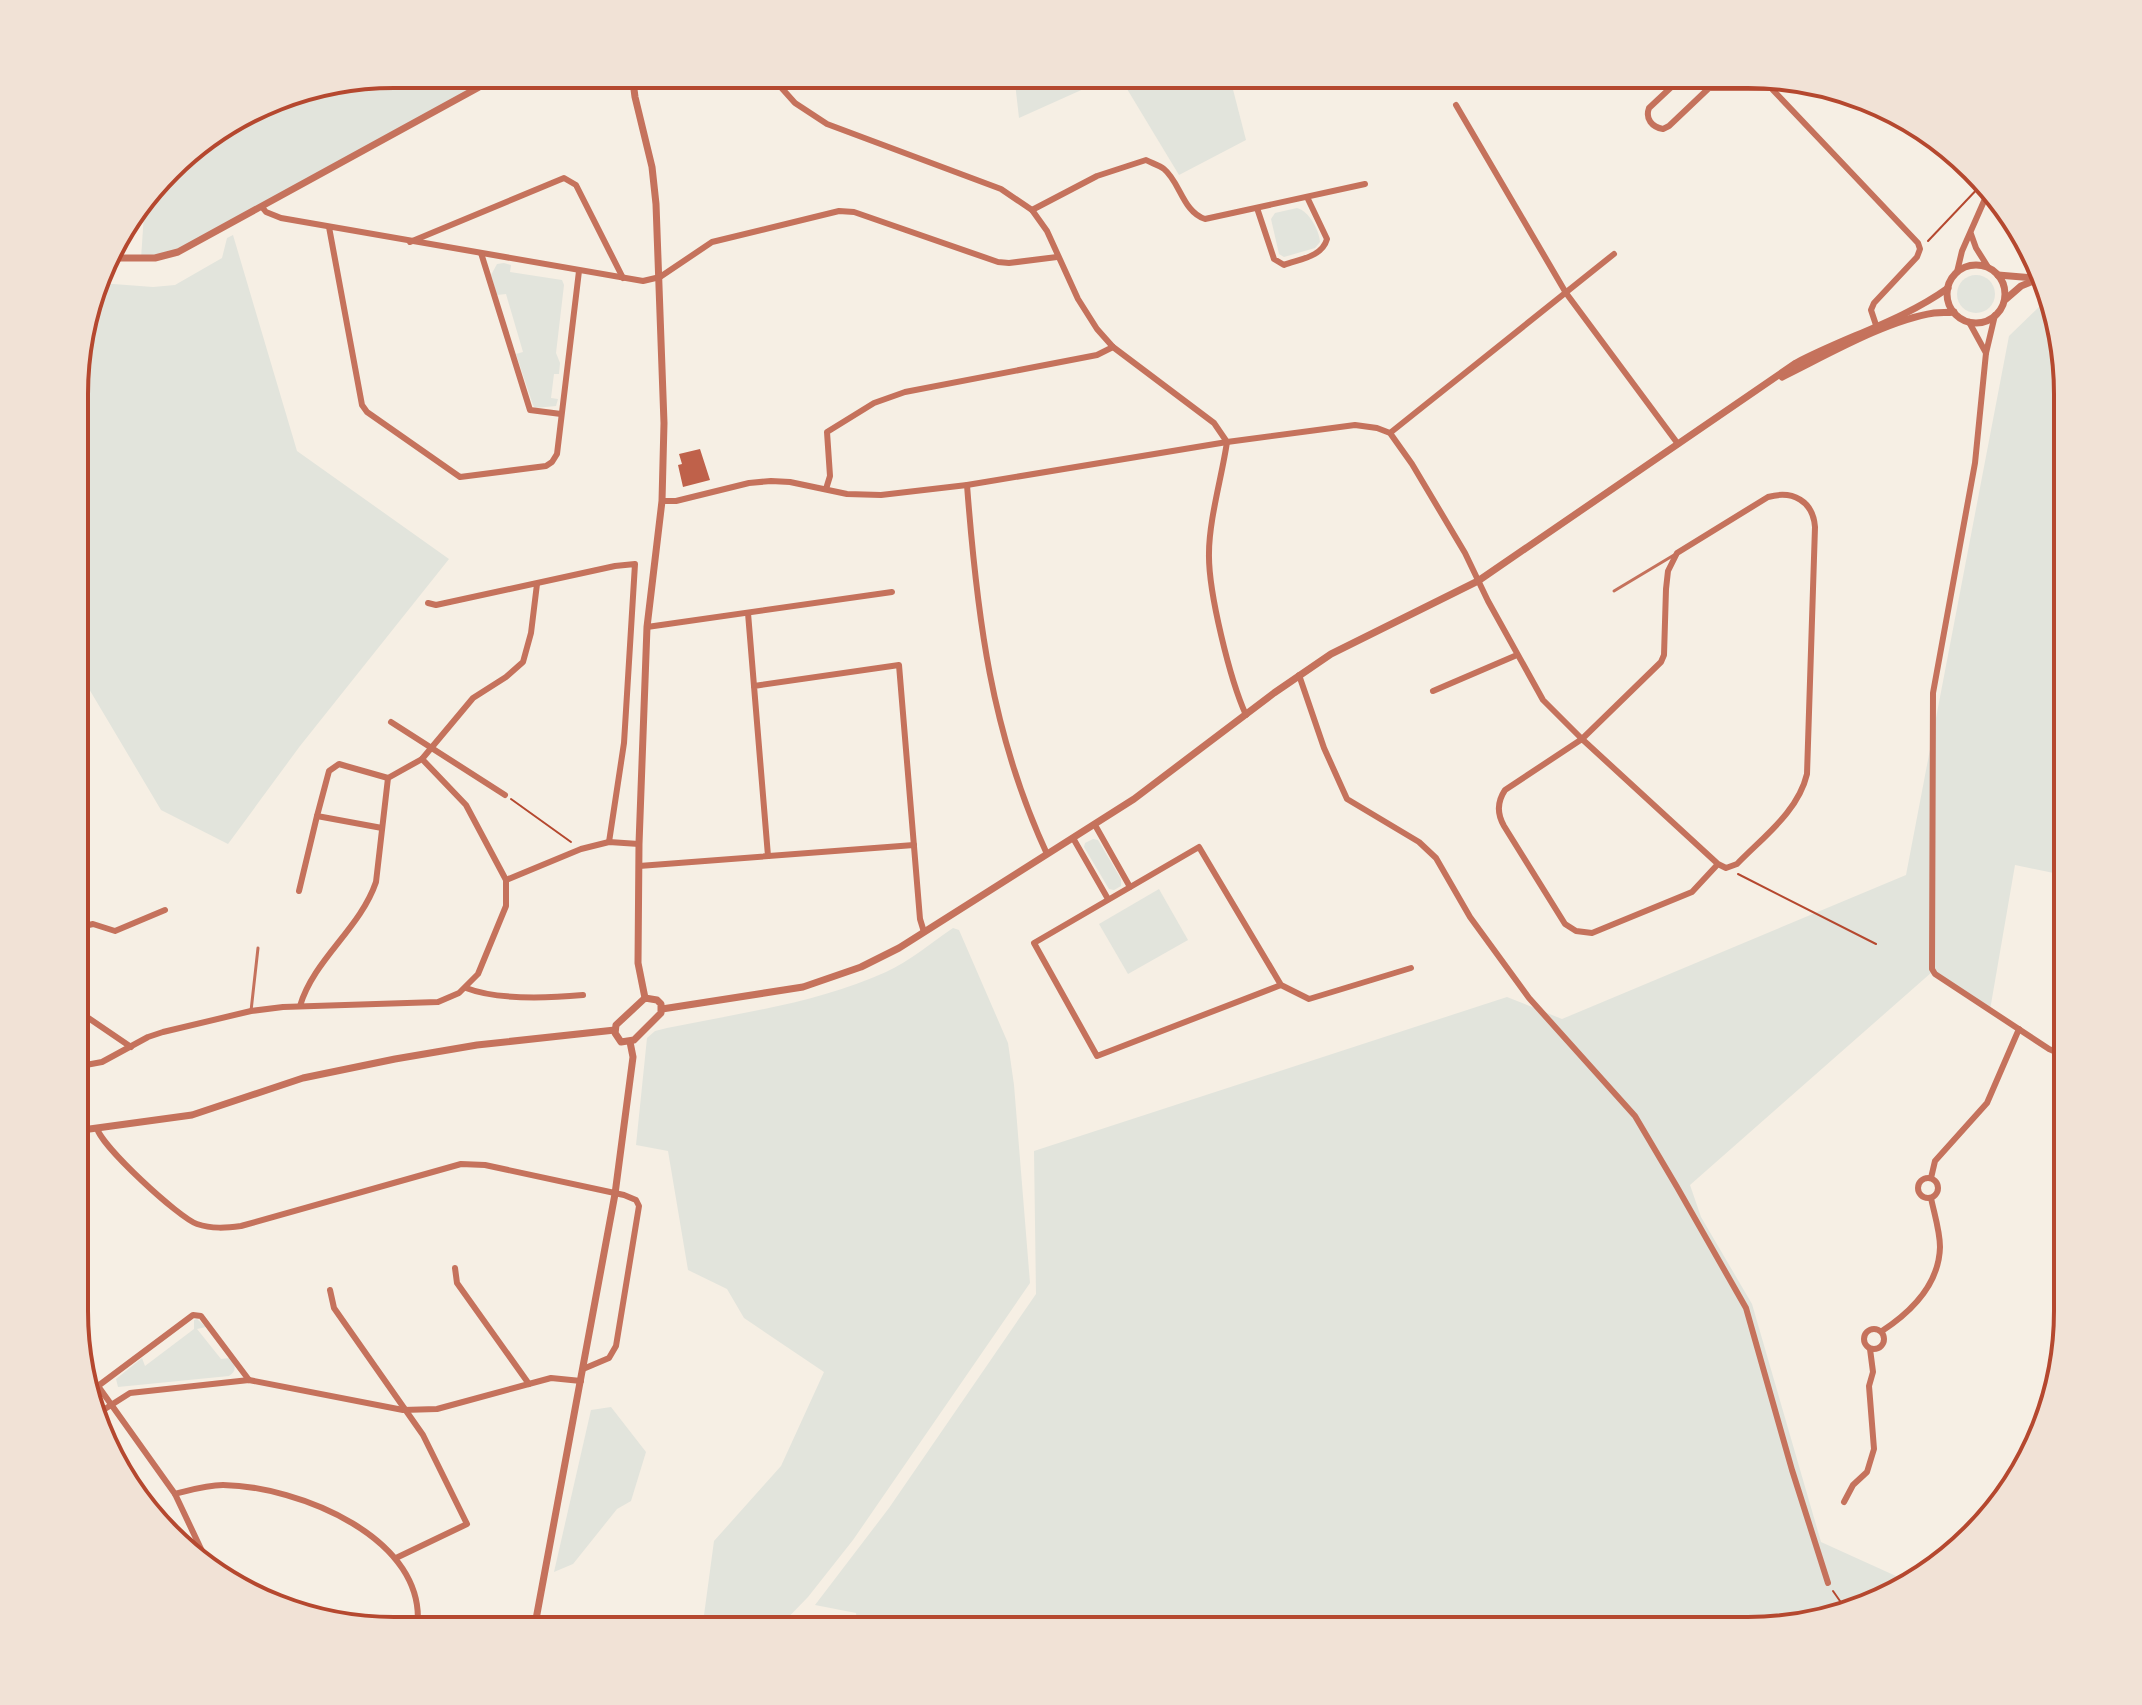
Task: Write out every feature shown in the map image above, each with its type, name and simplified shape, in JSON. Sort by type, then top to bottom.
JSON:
[{"type":"street","points":[[120,258],[155,258],[178,252],[478,88]]},
{"type":"street","points":[[634,88],[652,167],[660,277],[664,423],[662,501],[647,627],[639,844],[638,963],[645,998]]},
{"type":"street","points":[[780,88],[827,124],[1001,189],[1032,210],[1047,231],[1078,299],[1097,329],[1113,347],[1214,423],[1227,442],[1208,550],[1210,573],[1234,678],[1246,715]]},
{"type":"street","points":[[1670,88],[1649,108],[1648,117],[1656,128],[1663,129],[1709,88],[1748,88]]},
{"type":"street","points":[[1774,90],[1918,243],[1920,253],[1874,303],[1871,310],[1877,328]]},
{"type":"street","points":[[1456,105],[1566,293],[1678,444]]},
{"type":"street","points":[[1032,210],[1097,176],[1146,160],[1165,170],[1197,216],[1205,219],[1365,184]]},
{"type":"street","points":[[410,242],[564,178],[576,185],[623,278]]},
{"type":"street","points":[[1257,208],[1274,259],[1284,265],[1321,251],[1326,244],[1327,239],[1307,197]]},
{"type":"street","points":[[662,1009],[785,990],[821,981],[861,967],[924,932],[1161,781],[1299,675],[1350,644],[1478,581],[1762,387],[1920,307],[1948,288],[1985,200]]},
{"type":"street","points":[[262,207],[273,215],[329,227],[643,281],[660,277],[712,242],[839,211],[854,212],[998,262],[1057,257]]},
{"type":"street","points":[[329,227],[362,405],[367,412],[460,477],[546,466],[557,454],[579,271]]},
{"type":"street","points":[[1971,234],[1976,248],[2004,287],[2004,301]]},
{"type":"street","points":[[481,253],[530,410],[561,414]]},
{"type":"street","points":[[1390,433],[1614,254]]},
{"type":"street","points":[[1957,272],[1972,265],[1988,267]]},
{"type":"street","points":[[1998,275],[2031,277]]},
{"type":"street","points":[[2033,281],[2021,286],[2004,301],[1995,315],[1986,353],[1975,463],[1933,693],[1932,972],[2054,1051]]},
{"type":"street","points":[[1948,288],[1948,301],[1954,312],[1969,322],[1978,323],[1995,315]]},
{"type":"street","points":[[1877,328],[1934,313],[1954,312]]},
{"type":"street","points":[[1969,322],[1986,353]]},
{"type":"street","points":[[826,489],[830,476],[827,432],[874,403],[913,391],[1097,355],[1113,347]]},
{"type":"street","points":[[662,501],[676,501],[749,483],[771,481],[847,494],[881,495],[967,485],[1227,442],[1355,425],[1366,425],[1390,433],[1437,505],[1543,700],[1582,739],[1718,864],[1726,868],[1737,864],[1788,813],[1806,782],[1814,517],[1801,499],[1787,493],[1768,497],[1677,553],[1668,571],[1664,655],[1661,662],[1582,739],[1505,790],[1499,809],[1504,826],[1567,926],[1576,931],[1588,934],[1692,892],[1718,864]]},
{"type":"street","points":[[967,485],[974,575],[990,678],[1007,753],[1047,854]]},
{"type":"street","points":[[428,603],[436,605],[635,564],[624,743],[609,842]]},
{"type":"street","points":[[299,891],[329,771],[339,764],[388,778],[422,759],[473,698],[523,662],[531,633],[537,584]]},
{"type":"street","points":[[647,627],[892,592]]},
{"type":"street","points":[[748,613],[768,856]]},
{"type":"street","points":[[1433,691],[1517,655]]},
{"type":"street","points":[[754,686],[899,665],[920,919],[924,932]]},
{"type":"street","points":[[1299,675],[1324,748],[1347,799],[1429,849],[1445,870],[1470,917],[1529,998],[1635,1116],[1677,1187],[1746,1308],[1828,1583]]},
{"type":"street","points":[[391,722],[505,795]]},
{"type":"street","points":[[88,1065],[102,1062],[163,1032],[251,1011],[300,1006],[438,1002],[466,988],[478,974],[506,906],[506,880],[466,805],[422,759]]},
{"type":"street","points":[[300,1006],[310,979],[372,893],[388,778]]},
{"type":"street","points":[[317,816],[382,828]]},
{"type":"street","points":[[1095,825],[1130,887]]},
{"type":"street","points":[[1073,838],[1108,899]]},
{"type":"street","points":[[506,880],[581,849],[609,842],[639,844]]},
{"type":"street","points":[[639,866],[914,845]]},
{"type":"street","points":[[1281,985],[1097,1056],[1034,943],[1199,847],[1281,985],[1309,999],[1411,968]]},
{"type":"street","points":[[88,925],[115,931],[165,910]]},
{"type":"street","points":[[466,988],[481,994],[583,995]]},
{"type":"street","points":[[645,998],[654,998],[662,1009],[658,1018],[630,1042],[621,1042],[615,1030],[618,1022],[645,998]]},
{"type":"street","points":[[88,1018],[131,1047]]},
{"type":"street","points":[[1931,1178],[1935,1161],[1987,1103],[2019,1029]]},
{"type":"street","points":[[88,1129],[192,1115],[303,1078],[395,1059],[477,1045],[615,1030]]},
{"type":"street","points":[[536,1617],[615,1194],[633,1057],[630,1042]]},
{"type":"street","points":[[97,1128],[99,1135],[121,1159],[181,1215],[213,1228],[241,1226],[461,1164],[485,1165],[636,1200],[639,1206],[616,1346],[609,1358],[583,1369]]},
{"type":"street","points":[[1931,1178],[1938,1186],[1937,1194],[1931,1198],[1922,1196],[1918,1189],[1920,1181],[1931,1178]]},
{"type":"street","points":[[1882,1331],[1916,1304],[1932,1280],[1940,1247],[1931,1198]]},
{"type":"street","points":[[455,1268],[457,1283],[529,1384]]},
{"type":"street","points":[[330,1290],[334,1308],[423,1435],[467,1524],[396,1558]]},
{"type":"street","points":[[195,1543],[175,1494],[98,1386],[193,1315],[201,1316],[249,1380]]},
{"type":"street","points":[[1844,1502],[1853,1485],[1867,1472],[1874,1449],[1869,1386],[1873,1372],[1870,1349],[1864,1343],[1866,1332],[1873,1328],[1882,1331]]},
{"type":"street","points":[[1870,1349],[1882,1346],[1882,1331]]},
{"type":"street","points":[[104,1409],[130,1393],[249,1380],[403,1410],[437,1409],[558,1377],[581,1381]]},
{"type":"street","points":[[175,1494],[203,1486],[223,1485],[280,1494],[347,1519],[396,1558],[415,1598],[418,1617]]},
{"type":"lane","points":[[1614,591],[1677,553]]},
{"type":"lane","points":[[251,1011],[258,948]]},
{"type":"path","points":[[1928,241],[1977,191]]},
{"type":"path","points":[[505,795],[572,842]]},
{"type":"path","points":[[1726,868],[1876,944]]},
{"type":"path","points":[[1828,1583],[1841,1603]]},
{"type":"shaded area","points":[[394,88],[477,88],[178,252],[141,259],[144,219],[151,208],[192,164],[241,129],[277,111],[334,94]]},
{"type":"shaded area","points":[[1016,88],[1086,88],[1019,118]]},
{"type":"shaded area","points":[[1126,88],[1233,88],[1246,140],[1179,175]]},
{"type":"shaded area","points":[[1297,208],[1313,222],[1320,242],[1315,248],[1284,257],[1279,254],[1271,219],[1275,213]]},
{"type":"shaded area","points":[[233,235],[297,451],[449,559],[300,746],[228,844],[161,810],[88,687],[88,394],[98,315],[109,284],[153,287],[175,285],[222,258],[227,238]]},
{"type":"shaded area","points":[[497,264],[511,265],[510,272],[562,280],[564,285],[556,353],[560,363],[559,374],[554,374],[551,398],[558,399],[556,406],[535,408],[533,405],[516,354],[523,352],[506,294],[497,295],[491,275]]},
{"type":"shaded area","points":[[1976,275],[1990,280],[1995,294],[1990,308],[1976,313],[1962,308],[1957,294],[1962,280]]},
{"type":"shaded area","points":[[2041,305],[2051,354],[2054,394],[2054,873],[2015,865],[1990,1010],[1932,972],[1690,1185],[1701,1217],[1752,1304],[1821,1542],[1899,1577],[1865,1594],[1827,1607],[1748,1617],[856,1617],[856,1613],[815,1605],[889,1508],[1036,1294],[1034,1151],[1507,997],[1562,1019],[1906,875],[2009,336]]},
{"type":"shaded area","points":[[1093,839],[1098,840],[1121,879],[1121,886],[1114,890],[1109,889],[1084,847]]},
{"type":"shaded area","points":[[1159,889],[1188,940],[1128,974],[1099,924]]},
{"type":"shaded area","points":[[953,928],[959,930],[1008,1043],[1030,1283],[853,1540],[789,1617],[704,1617],[714,1541],[781,1466],[824,1372],[744,1318],[727,1289],[688,1270],[668,1151],[636,1145],[647,1038],[655,1031],[833,992],[904,962]]},
{"type":"shaded area","points":[[194,1320],[206,1327],[197,1329],[221,1359],[230,1358],[232,1361],[235,1368],[232,1374],[118,1387],[116,1379],[142,1358],[145,1366],[194,1329]]},
{"type":"shaded area","points":[[611,1407],[646,1452],[631,1501],[617,1509],[573,1564],[554,1572],[591,1410]]},
{"type":"building","points":[[700,449],[710,480],[683,487],[679,454]]}]
